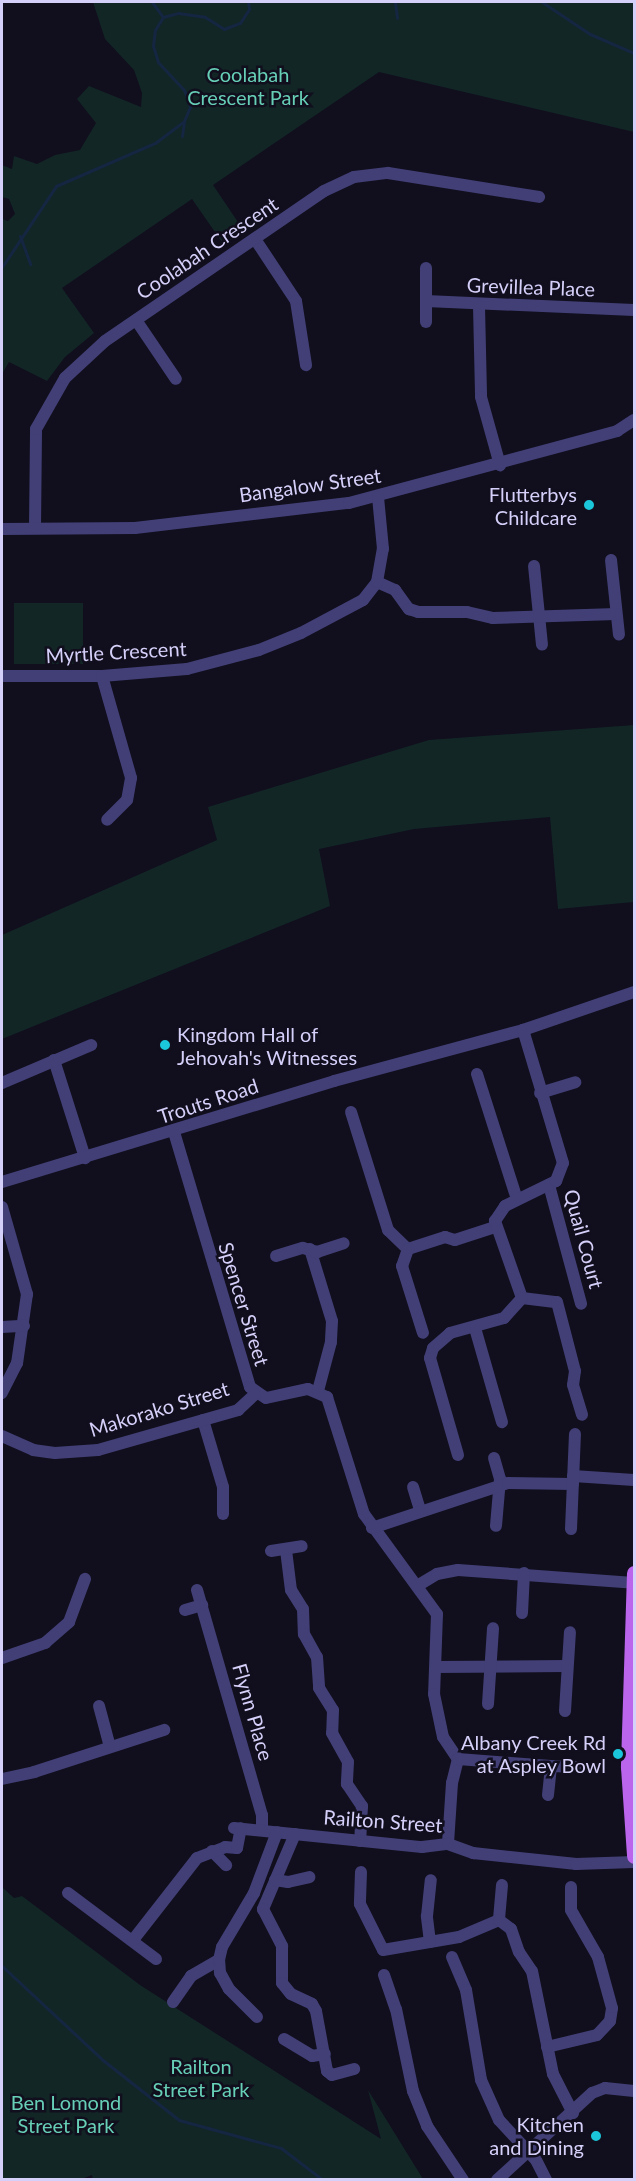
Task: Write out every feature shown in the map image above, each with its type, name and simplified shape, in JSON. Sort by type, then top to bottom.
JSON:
[{"type":"main road","points":[[634,1573],[628,1767],[634,1856]]},
{"type":"street","name":"Coolabah Crescent","points":[[35,528],[36,429],[65,378],[78,363],[136,320],[324,191],[370,174],[388,173],[539,197]]},
{"type":"street","points":[[255,238],[296,301],[306,366]]},
{"type":"street","points":[[426,268],[426,322]]},
{"type":"street","name":"Grevillea Place","points":[[426,302],[479,306],[634,310]]},
{"type":"street","points":[[479,306],[480,397],[500,465]]},
{"type":"street","points":[[136,320],[176,379]]},
{"type":"street","name":"Bangalow Street","points":[[617,431],[634,420]]},
{"type":"street","name":"Bangalow Street","points":[[2,529],[135,528],[378,497],[617,431],[634,431]]},
{"type":"street","points":[[378,497],[383,549],[377,582],[395,590],[409,609],[418,612],[467,612],[493,618],[616,614]]},
{"type":"street","points":[[611,560],[619,635]]},
{"type":"street","points":[[534,566],[542,645]]},
{"type":"street","name":"Myrtle Crescent","points":[[2,676],[102,676],[187,669],[259,650],[363,600],[377,582]]},
{"type":"street","points":[[102,676],[131,778],[127,800],[107,820]]},
{"type":"street","name":"Trouts Road","points":[[2,1182],[174,1132],[334,1081],[523,1030],[634,993]]},
{"type":"street","points":[[522,1298],[495,1227],[500,1209],[549,1185],[560,1176],[563,1163],[540,1093],[523,1030]]},
{"type":"street","points":[[2,1083],[91,1045]]},
{"type":"street","points":[[54,1060],[85,1158]]},
{"type":"street","points":[[477,1074],[517,1199]]},
{"type":"street","points":[[540,1093],[575,1082]]},
{"type":"street","points":[[351,1112],[388,1230],[408,1249]]},
{"type":"street","name":"Spencer Street","points":[[174,1132],[246,1380],[255,1394],[272,1399],[308,1389],[318,1390]]},
{"type":"street","name":"Quail Court","points":[[549,1185],[581,1304]]},
{"type":"street","points":[[2,1207],[27,1294],[17,1363],[2,1393]]},
{"type":"street","points":[[408,1249],[445,1238],[455,1240],[495,1227]]},
{"type":"street","points":[[276,1256],[310,1249],[317,1252],[344,1243]]},
{"type":"street","points":[[310,1249],[332,1321],[331,1342],[318,1390],[332,1406],[372,1528],[417,1586],[440,1623],[434,1694],[443,1737],[458,1759],[452,1783],[448,1844]]},
{"type":"street","points":[[408,1249],[402,1266],[423,1332]]},
{"type":"street","points":[[522,1298],[557,1302],[575,1371],[573,1385],[582,1415]]},
{"type":"street","points":[[458,1455],[430,1358],[433,1348],[450,1333],[475,1328],[504,1318],[522,1298]]},
{"type":"street","points":[[2,1327],[24,1326]]},
{"type":"street","points":[[475,1328],[502,1422]]},
{"type":"street","name":"Makorako Street","points":[[2,1436],[33,1450],[76,1453],[124,1444],[238,1410],[255,1394]]},
{"type":"street","points":[[203,1420],[223,1487],[224,1514]]},
{"type":"street","points":[[571,1529],[574,1434]]},
{"type":"street","points":[[494,1458],[498,1486],[495,1526]]},
{"type":"street","points":[[372,1528],[420,1510],[498,1486],[573,1480],[634,1480]]},
{"type":"street","points":[[413,1486],[420,1510]]},
{"type":"street","points":[[270,1551],[302,1546]]},
{"type":"street","points":[[286,1550],[291,1590],[303,1609],[304,1634],[319,1664],[320,1688],[333,1710],[332,1732],[348,1762],[347,1784],[362,1806],[360,1841]]},
{"type":"street","points":[[417,1586],[437,1574],[458,1570],[634,1582]]},
{"type":"street","points":[[522,1613],[524,1573]]},
{"type":"street","points":[[2,1658],[45,1643],[69,1622],[85,1579]]},
{"type":"street","name":"Flynn Place","points":[[197,1590],[262,1815],[262,1830]]},
{"type":"street","points":[[185,1610],[202,1605]]},
{"type":"street","points":[[488,1704],[494,1628]]},
{"type":"street","points":[[565,1711],[566,1666],[570,1632]]},
{"type":"street","points":[[436,1667],[490,1669],[505,1664],[566,1666]]},
{"type":"street","points":[[99,1706],[110,1747]]},
{"type":"street","points":[[2,1779],[34,1772],[164,1730]]},
{"type":"street","points":[[458,1759],[577,1767]]},
{"type":"street","points":[[548,1795],[551,1766]]},
{"type":"street","name":"Railton Street","points":[[212,1851],[237,1848],[238,1828],[422,1847],[448,1844],[473,1854],[555,1862],[634,1862]]},
{"type":"street","points":[[257,2017],[229,1989],[220,1973],[219,1960],[222,1947],[254,1893],[277,1832]]},
{"type":"street","points":[[295,1834],[263,1909],[282,1946],[282,1983],[291,1994],[312,2004],[327,2071],[332,2074],[354,2069]]},
{"type":"street","points":[[133,1940],[197,1858],[212,1851],[226,1865]]},
{"type":"street","points":[[361,1872],[360,1904],[380,1948],[459,1937],[499,1920]]},
{"type":"street","points":[[275,1880],[288,1882],[309,1877]]},
{"type":"street","points":[[430,1942],[426,1916],[431,1880]]},
{"type":"street","points":[[499,1920],[502,1885]]},
{"type":"street","points":[[547,2047],[597,2035],[609,2021],[612,2008],[598,1957],[571,1910],[571,1887]]},
{"type":"street","points":[[68,1893],[156,1959]]},
{"type":"street","points":[[499,1920],[511,1929],[519,1952],[532,1971],[553,2074],[573,2113]]},
{"type":"street","points":[[452,1957],[467,1995],[481,2080],[500,2120],[528,2152],[546,2180]]},
{"type":"street","points":[[173,2002],[191,1976],[219,1960]]},
{"type":"street","points":[[384,1975],[396,2009],[413,2091],[427,2126],[463,2180]]},
{"type":"street","points":[[284,2039],[312,2056],[325,2054]]},
{"type":"street","points":[[497,2180],[573,2113],[592,2093],[605,2088],[634,2091]]},
{"type":"green space","name":"Coolabah Crescent Park","points":[[93,2],[634,2],[634,132],[379,72],[213,185],[244,231],[224,245],[192,199],[62,288],[94,333],[65,357],[47,381],[9,362],[2,374],[2,219],[8,221],[15,214],[9,199],[2,197],[2,165],[12,169],[14,156],[37,164],[55,155],[80,150],[96,123],[77,99],[89,86],[141,107],[142,93],[134,70],[105,39]]},
{"type":"green space","points":[[14,603],[83,603],[83,664],[14,664]]},
{"type":"green space","points":[[634,725],[634,902],[558,909],[550,817],[414,829],[319,849],[330,906],[2,1039],[2,935],[217,840],[208,807],[429,740]]},
{"type":"green space","points":[[2,1887],[14,1898],[22,1896],[140,1985],[381,2139],[368,2090],[423,2179],[93,2180],[92,2175],[79,2180],[2,2179]]},
{"type":"waterway","points":[[152,2],[163,17]]},
{"type":"waterway","points":[[2,267],[56,186],[155,143],[184,121],[190,107],[184,90],[158,62],[153,46],[155,30],[163,17],[178,13],[205,17],[224,29],[240,23],[249,9],[248,2]]},
{"type":"waterway","points":[[395,2],[397,18]]},
{"type":"waterway","points":[[542,2],[590,34],[634,53]]},
{"type":"waterway","points":[[182,136],[184,121]]},
{"type":"waterway","points":[[20,236],[30,264]]},
{"type":"waterway","points":[[2,1966],[104,2061],[179,2120],[281,2148],[323,2180]]},
{"type":"place","name":"Flutterbys Childcare","points":[[589,505]]},
{"type":"place","name":"Kingdom Hall of Jehovah's Witnesses","points":[[165,1045]]},
{"type":"place","name":"Albany Creek Rd at Aspley Bowl","points":[[618,1754]]},
{"type":"place","name":"Kitchen and Dining","points":[[596,2136]]},
{"type":"park label","name":"Railton Street Park","points":[[201,2078]]},
{"type":"park label","name":"Ben Lomond Street Park","points":[[66,2114]]}]
